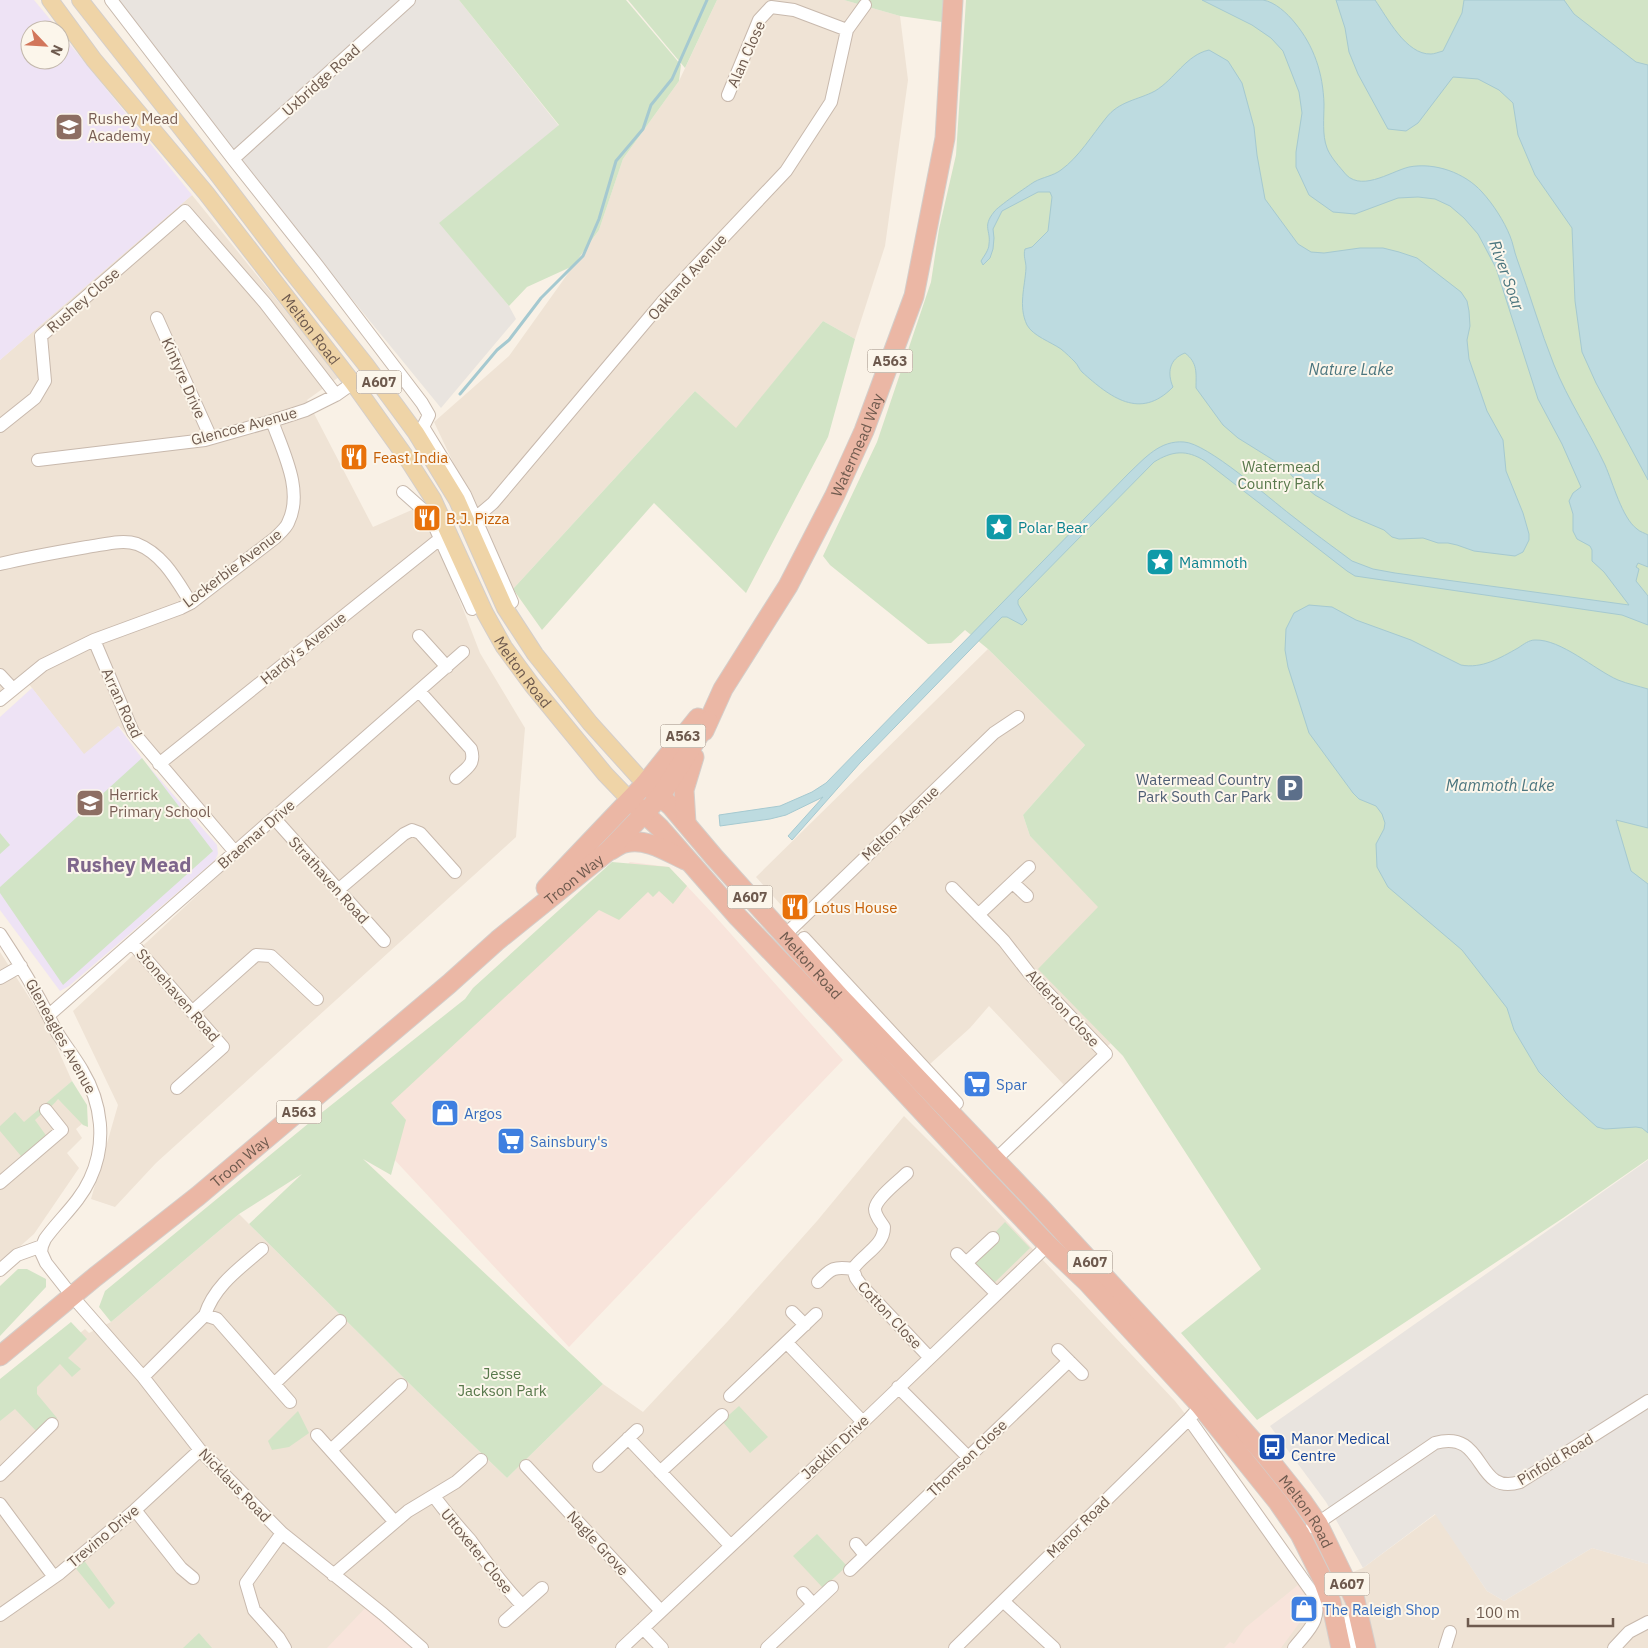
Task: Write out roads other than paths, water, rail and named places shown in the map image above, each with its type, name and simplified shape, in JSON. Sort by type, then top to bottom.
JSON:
[{"type":"highway","name":"Watermead Way","points":[[630,800],[723,689],[788,586],[836,496],[864,431],[914,296],[945,138],[952,0]]},
{"type":"highway","name":"Watermead Way","points":[[686,823],[684,790],[686,781],[708,721],[723,689]]},
{"type":"highway","name":"Watermead Way","points":[[646,813],[660,797],[708,721]]},
{"type":"highway","name":"Melton Road","points":[[645,784],[686,823],[714,857],[794,936],[820,965],[841,1014],[921,1112],[1048,1245],[1087,1282],[1200,1406],[1282,1476],[1318,1524],[1355,1600],[1366,1648]]},
{"type":"highway","name":"Melton Road","points":[[630,800],[646,813],[738,917],[841,1014],[897,1056],[915,1067],[948,1111],[1064,1233],[1278,1502],[1300,1534],[1324,1580],[1341,1648]]},
{"type":"highway","name":"Troon Way","points":[[498,940],[630,800]]},
{"type":"highway","name":"Troon Way","points":[[0,1356],[72,1296],[206,1190],[450,984],[498,940],[606,852],[646,813]]},
{"type":"highway","name":"Melton Road","points":[[606,852],[626,843],[637,842],[649,844],[691,863]]},
{"type":"highway","points":[[897,1056],[892,1060],[892,1069],[921,1102],[921,1112]]},
{"type":"highway","name":"Melton Road","points":[[1064,1233],[1065,1245],[1088,1273],[1087,1282]]},
{"type":"main road","name":"Melton Road","points":[[50,0],[94,60],[206,193],[354,383],[433,499],[445,537],[504,647],[532,685],[605,774],[630,800]]},
{"type":"main road","name":"Melton Road","points":[[80,0],[289,268],[420,430],[470,521],[509,605],[535,654],[605,741],[645,784]]},
{"type":"main road","points":[[94,60],[109,48],[115,46]]},
{"type":"main road","points":[[289,268],[282,274],[282,279],[314,320],[312,328]]},
{"type":"main road","points":[[488,618],[509,605]]},
{"type":"street","points":[[111,0],[422,403],[429,415],[420,430]]},
{"type":"street","name":"Uxbridge Road","points":[[232,159],[409,0]]},
{"type":"street","name":"Oakland Avenue","points":[[470,521],[493,503],[664,300],[786,171],[831,102],[847,30],[865,5]]},
{"type":"street","name":"Alan Close","points":[[728,95],[759,20],[771,7],[794,10],[847,30]]},
{"type":"street","name":"Rushey Close","points":[[0,426],[35,398],[45,381],[41,336],[185,212],[265,303],[336,395]]},
{"type":"street","name":"Kintyre Drive","points":[[157,318],[211,438]]},
{"type":"street","name":"Glencoe Avenue","points":[[38,460],[211,438],[306,410],[336,395],[354,383]]},
{"type":"street","name":"Lockerbie Avenue","points":[[0,700],[43,665],[94,640],[191,603],[256,554],[288,525],[295,495],[284,453],[272,421]]},
{"type":"street","points":[[403,492],[430,516],[445,537],[472,609]]},
{"type":"street","name":"Hardy's Avenue","points":[[159,764],[445,537]]},
{"type":"street","points":[[0,564],[33,556],[120,542],[136,544],[151,552],[166,565],[191,603]]},
{"type":"street","points":[[419,636],[447,667]]},
{"type":"street","name":"Arran Road","points":[[94,640],[133,732],[235,852]]},
{"type":"street","name":"Braemar Drive","points":[[50,1015],[463,652]]},
{"type":"street","points":[[0,674],[12,689]]},
{"type":"street","points":[[419,691],[471,750],[472,763],[456,778]]},
{"type":"street","name":"Melton Avenue","points":[[794,936],[994,732],[1018,717]]},
{"type":"street","name":"Strathaven Road","points":[[274,818],[384,941]]},
{"type":"street","points":[[338,890],[404,834],[412,830],[420,833],[456,872]]},
{"type":"street","points":[[978,915],[1029,867]]},
{"type":"street","points":[[1014,883],[1027,896]]},
{"type":"street","name":"Alderton Close","points":[[952,888],[1004,941],[1029,973],[1106,1054],[995,1160]]},
{"type":"street","name":"Gleneagles Avenue","points":[[0,934],[50,1015],[56,1030],[82,1070],[97,1100],[100,1120],[98,1159],[84,1191],[44,1239],[42,1246]]},
{"type":"street","name":"Stonehaven Road","points":[[132,943],[223,1047],[177,1088]]},
{"type":"street","points":[[192,1012],[256,954],[271,956],[317,1000]]},
{"type":"street","points":[[820,965],[915,1067]]},
{"type":"street","points":[[0,978],[21,966]]},
{"type":"street","points":[[0,1183],[62,1130],[46,1110]]},
{"type":"street","name":"Cotton Close","points":[[904,1181],[882,1197],[875,1209],[884,1227],[881,1241],[858,1260],[853,1269],[861,1285],[930,1358]]},
{"type":"street","points":[[993,1238],[962,1258],[997,1294]]},
{"type":"street","name":"Jacklin Drive","points":[[622,1648],[1048,1245]]},
{"type":"street","points":[[42,1246],[41,1252],[46,1264],[72,1296]]},
{"type":"street","points":[[0,1270],[17,1256],[42,1246]]},
{"type":"street","points":[[143,1377],[205,1315],[210,1301],[218,1290],[256,1262],[262,1248]]},
{"type":"street","name":"Cotton Close","points":[[818,1282],[828,1271],[839,1267],[853,1269]]},
{"type":"street","name":"Nicklaus Road","points":[[72,1296],[143,1377],[200,1450],[282,1533],[370,1603],[422,1648]]},
{"type":"street","points":[[792,1312],[805,1325]]},
{"type":"street","points":[[730,1396],[743,1390],[787,1342],[816,1314]]},
{"type":"street","points":[[205,1315],[217,1319],[290,1402]]},
{"type":"street","points":[[274,1384],[340,1321]]},
{"type":"street","points":[[787,1342],[863,1422]]},
{"type":"street","points":[[1058,1350],[1082,1374]]},
{"type":"street","name":"Thomson Close","points":[[850,1570],[1069,1361]]},
{"type":"street","points":[[331,1450],[394,1398],[402,1385]]},
{"type":"street","points":[[898,1388],[968,1457]]},
{"type":"street","name":"Pinfold Road","points":[[1300,1534],[1318,1524],[1435,1444],[1447,1440],[1458,1442],[1470,1449],[1494,1481],[1510,1485],[1520,1482],[1648,1401]]},
{"type":"street","points":[[1200,1406],[1314,1595],[1317,1610],[1314,1624],[1294,1648]]},
{"type":"street","name":"Manor Road","points":[[955,1648],[1200,1406]]},
{"type":"street","points":[[660,1472],[713,1419]]},
{"type":"street","points":[[0,1475],[52,1424]]},
{"type":"street","points":[[599,1466],[633,1434],[660,1472],[730,1545]]},
{"type":"street","points":[[317,1435],[394,1521]]},
{"type":"street","name":"Trevino Drive","points":[[0,1615],[54,1577],[134,1510],[200,1450]]},
{"type":"street","points":[[333,1575],[394,1521],[434,1496],[481,1460]]},
{"type":"street","name":"Nagle Grove","points":[[529,1474],[661,1611]]},
{"type":"street","name":"Uttoxeter Close","points":[[434,1496],[442,1509],[522,1606]]},
{"type":"street","points":[[0,1504],[54,1577]]},
{"type":"street","points":[[134,1510],[181,1568],[193,1578]]},
{"type":"street","points":[[282,1533],[246,1583],[254,1610],[279,1638],[285,1648]]},
{"type":"street","points":[[856,1544],[865,1555]]},
{"type":"street","points":[[1343,1576],[1355,1648]]},
{"type":"street","points":[[767,1648],[832,1587]]},
{"type":"street","name":"Uttoxeter Close","points":[[505,1621],[542,1588]]},
{"type":"street","points":[[803,1593],[813,1604]]},
{"type":"street","points":[[1003,1601],[1054,1648]]},
{"type":"street","points":[[1614,1648],[1629,1632],[1648,1622]]},
{"type":"street","points":[[643,1628],[662,1648]]},
{"type":"street","points":[[1445,1648],[1450,1632]]},
{"type":"water","name":"River Soar","points":[[1202,0],[1263,0],[1280,8],[1295,23],[1312,51],[1322,82],[1325,143],[1334,160],[1350,178],[1357,181],[1375,180],[1409,167],[1419,166],[1449,170],[1475,185],[1494,207],[1505,224],[1511,239],[1544,339],[1560,378],[1605,465],[1618,500],[1627,517],[1638,530],[1648,535],[1648,567],[1638,563],[1636,567],[1639,569],[1636,581],[1648,596],[1648,625],[1622,615],[1355,576],[1205,461],[1185,453],[1173,454],[1154,462],[1018,600],[1018,604],[1027,620],[1022,625],[1007,617],[1002,617],[860,763],[792,840],[788,836],[823,797],[786,815],[720,826],[719,815],[780,806],[812,792],[826,783],[1129,473],[1154,451],[1175,442],[1194,445],[1222,461],[1352,561],[1373,569],[1629,605],[1604,572],[1592,561],[1590,546],[1577,539],[1573,531],[1573,514],[1569,501],[1573,493],[1581,487],[1562,444],[1538,399],[1496,268],[1478,234],[1450,206],[1435,199],[1418,197],[1398,198],[1355,214],[1333,212],[1309,195],[1296,167],[1296,152],[1302,113],[1299,92],[1283,51],[1271,38],[1252,25]]},
{"type":"water","points":[[1336,0],[1375,0],[1391,25],[1405,42],[1422,53],[1431,54],[1443,51],[1462,13],[1464,0],[1564,0],[1574,14],[1636,62],[1648,65],[1648,480],[1596,383],[1582,352],[1575,301],[1572,228],[1535,175],[1518,135],[1513,103],[1499,90],[1478,79],[1453,77],[1418,123],[1406,131],[1388,129],[1358,74],[1349,52],[1345,28]]},
{"type":"water","name":"Nature Lake","points":[[1209,50],[1228,61],[1242,83],[1254,127],[1265,199],[1298,244],[1311,252],[1324,253],[1360,248],[1383,248],[1417,258],[1461,292],[1467,301],[1470,326],[1467,340],[1469,359],[1487,411],[1503,440],[1506,471],[1523,513],[1529,534],[1529,540],[1523,552],[1515,556],[1474,551],[1457,545],[1438,543],[1423,538],[1399,539],[1392,537],[1384,530],[1351,516],[1315,495],[1294,478],[1283,466],[1238,438],[1223,425],[1196,388],[1194,365],[1185,353],[1176,359],[1171,367],[1170,377],[1173,387],[1161,397],[1149,403],[1137,404],[1126,402],[1103,390],[1082,372],[1075,362],[1061,349],[1033,332],[1024,318],[1022,304],[1026,268],[1024,252],[1025,249],[1032,247],[1048,231],[1052,197],[1050,192],[1038,192],[1002,211],[993,229],[993,249],[990,258],[983,265],[981,261],[989,246],[988,221],[996,209],[1034,182],[1055,174],[1068,165],[1111,112],[1129,101],[1155,91],[1187,62]]},
{"type":"water","name":"Mammoth Lake","points":[[1309,605],[1332,607],[1356,620],[1411,640],[1461,665],[1469,666],[1491,662],[1526,642],[1535,640],[1545,641],[1556,644],[1618,680],[1648,689],[1648,828],[1616,820],[1631,871],[1648,884],[1648,1133],[1642,1128],[1636,1127],[1605,1129],[1597,1127],[1566,1099],[1539,1072],[1514,1030],[1507,1008],[1462,950],[1388,887],[1377,867],[1376,844],[1385,823],[1382,814],[1376,806],[1359,799],[1353,793],[1309,733],[1288,667],[1285,650],[1286,629],[1294,613]]},
{"type":"waterway","points":[[460,394],[497,350],[509,340],[541,298],[583,256],[599,219],[616,161],[643,129],[651,105],[672,79],[707,0]]},
{"type":"place","name":"Rushey Mead Academy","points":[[69,127]]},
{"type":"place","name":"Feast India","points":[[354,457]]},
{"type":"place","name":"B.J. Pizza","points":[[427,518]]},
{"type":"place","name":"Polar Bear","points":[[999,527]]},
{"type":"place","name":"Mammoth","points":[[1160,562]]},
{"type":"place","name":"Watermead Country Park South Car Park","points":[[1290,788]]},
{"type":"place","name":"Herrick Primary School","points":[[90,803]]},
{"type":"place","name":"Lotus House","points":[[795,907]]},
{"type":"place","name":"Spar","points":[[977,1084]]},
{"type":"place","name":"Argos","points":[[445,1113]]},
{"type":"place","name":"Sainsbury's","points":[[511,1141]]},
{"type":"place","name":"Manor Medical Centre","points":[[1272,1447]]},
{"type":"place","name":"The Raleigh Shop","points":[[1304,1609]]},
{"type":"district","name":"Rushey Mead","points":[[129,864]]},
{"type":"park label","name":"Watermead Country Park","points":[[1281,474]]},
{"type":"park label","name":"Jesse Jackson Park","points":[[502,1382]]}]
